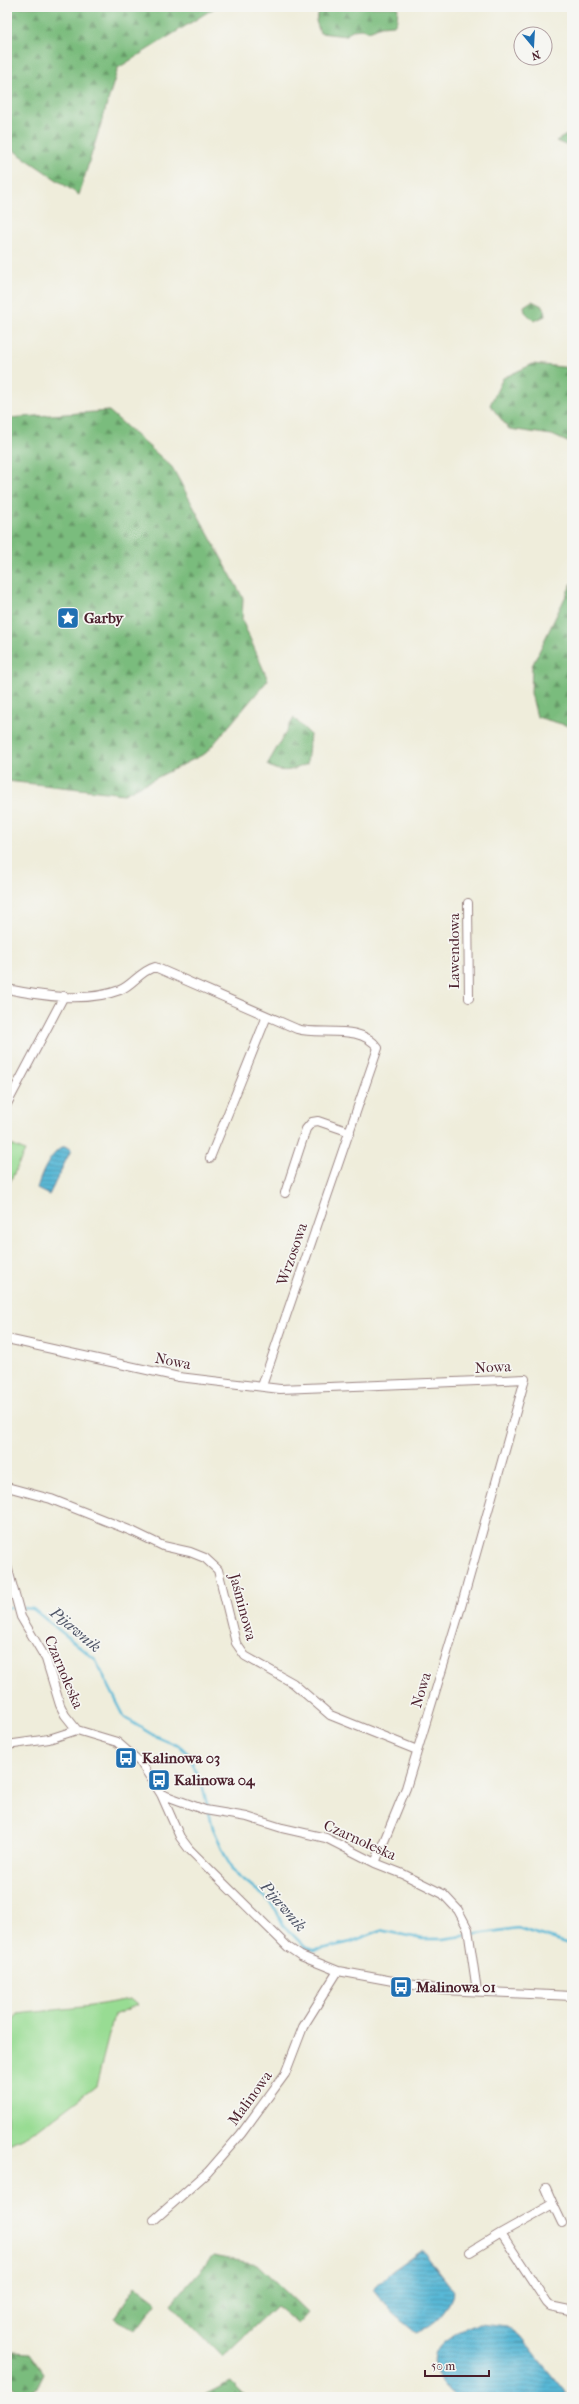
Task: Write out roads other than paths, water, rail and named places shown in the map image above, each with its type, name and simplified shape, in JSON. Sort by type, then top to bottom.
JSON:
[{"type":"street","name":"Lawendowa","points":[[468,903],[469,998]]},
{"type":"street","name":"Wrzosowa","points":[[7,989],[64,996],[110,993],[128,986],[143,971],[154,966],[306,1032],[335,1031],[348,1033],[376,1044],[378,1048],[262,1386]]},
{"type":"street","points":[[7,1104],[64,996]]},
{"type":"street","points":[[210,1158],[267,1016]]},
{"type":"street","points":[[285,1194],[306,1129],[312,1122],[318,1121],[350,1132]]},
{"type":"street","name":"Nowa","points":[[7,1339],[179,1377],[262,1386],[302,1389],[525,1379],[461,1607],[406,1788],[375,1864]]},
{"type":"street","name":"Jaśminowa","points":[[7,1486],[51,1499],[134,1532],[163,1546],[190,1552],[205,1558],[218,1570],[236,1643],[245,1656],[293,1683],[330,1715],[417,1750]]},
{"type":"street","name":"Czarnoleska","points":[[7,1566],[21,1617],[46,1659],[60,1705],[77,1730],[117,1742],[141,1763],[161,1794],[180,1837],[220,1881],[288,1946],[301,1956],[338,1971],[442,1990],[572,1996]]},
{"type":"street","points":[[7,1745],[49,1739],[77,1730]]},
{"type":"street","name":"Czarnoleska","points":[[161,1794],[205,1810],[247,1816],[282,1828],[326,1838],[375,1864],[406,1875],[443,1894],[458,1910],[468,1929],[477,1991]]},
{"type":"street","name":"Malinowa","points":[[154,2220],[213,2168],[241,2134],[285,2074],[303,2027],[338,1971]]},
{"type":"street","points":[[546,2188],[562,2223]]},
{"type":"street","points":[[470,2252],[553,2204]]},
{"type":"street","points":[[501,2233],[547,2303],[550,2306],[569,2310],[572,2314]]},
{"type":"water","points":[[65,1146],[71,1150],[49,1195],[37,1189],[38,1184],[43,1171],[51,1158]]},
{"type":"water","points":[[422,2250],[454,2291],[445,2311],[430,2326],[416,2333],[392,2313],[373,2289],[392,2271]]},
{"type":"water","points":[[479,2323],[507,2326],[520,2336],[569,2397],[456,2397],[450,2393],[443,2385],[435,2364],[435,2355],[438,2347],[452,2336]]},
{"type":"waterway","name":"Pijawnik","points":[[7,1607],[12,1608]]},
{"type":"waterway","name":"Pijawnik","points":[[24,1608],[33,1609],[95,1659],[125,1718],[153,1735],[181,1747],[189,1755],[203,1788],[213,1828],[232,1870],[265,1897],[276,1910],[283,1925],[305,1947],[314,1950],[321,1949],[351,1942],[381,1930],[422,1939],[443,1939],[518,1928],[572,1945]]},
{"type":"place","name":"Garby","points":[[68,618]]},
{"type":"place","name":"Kalinowa 03","points":[[126,1758]]},
{"type":"place","name":"Kalinowa 04","points":[[159,1780]]},
{"type":"place","name":"Malinowa 01","points":[[401,1987]]}]
